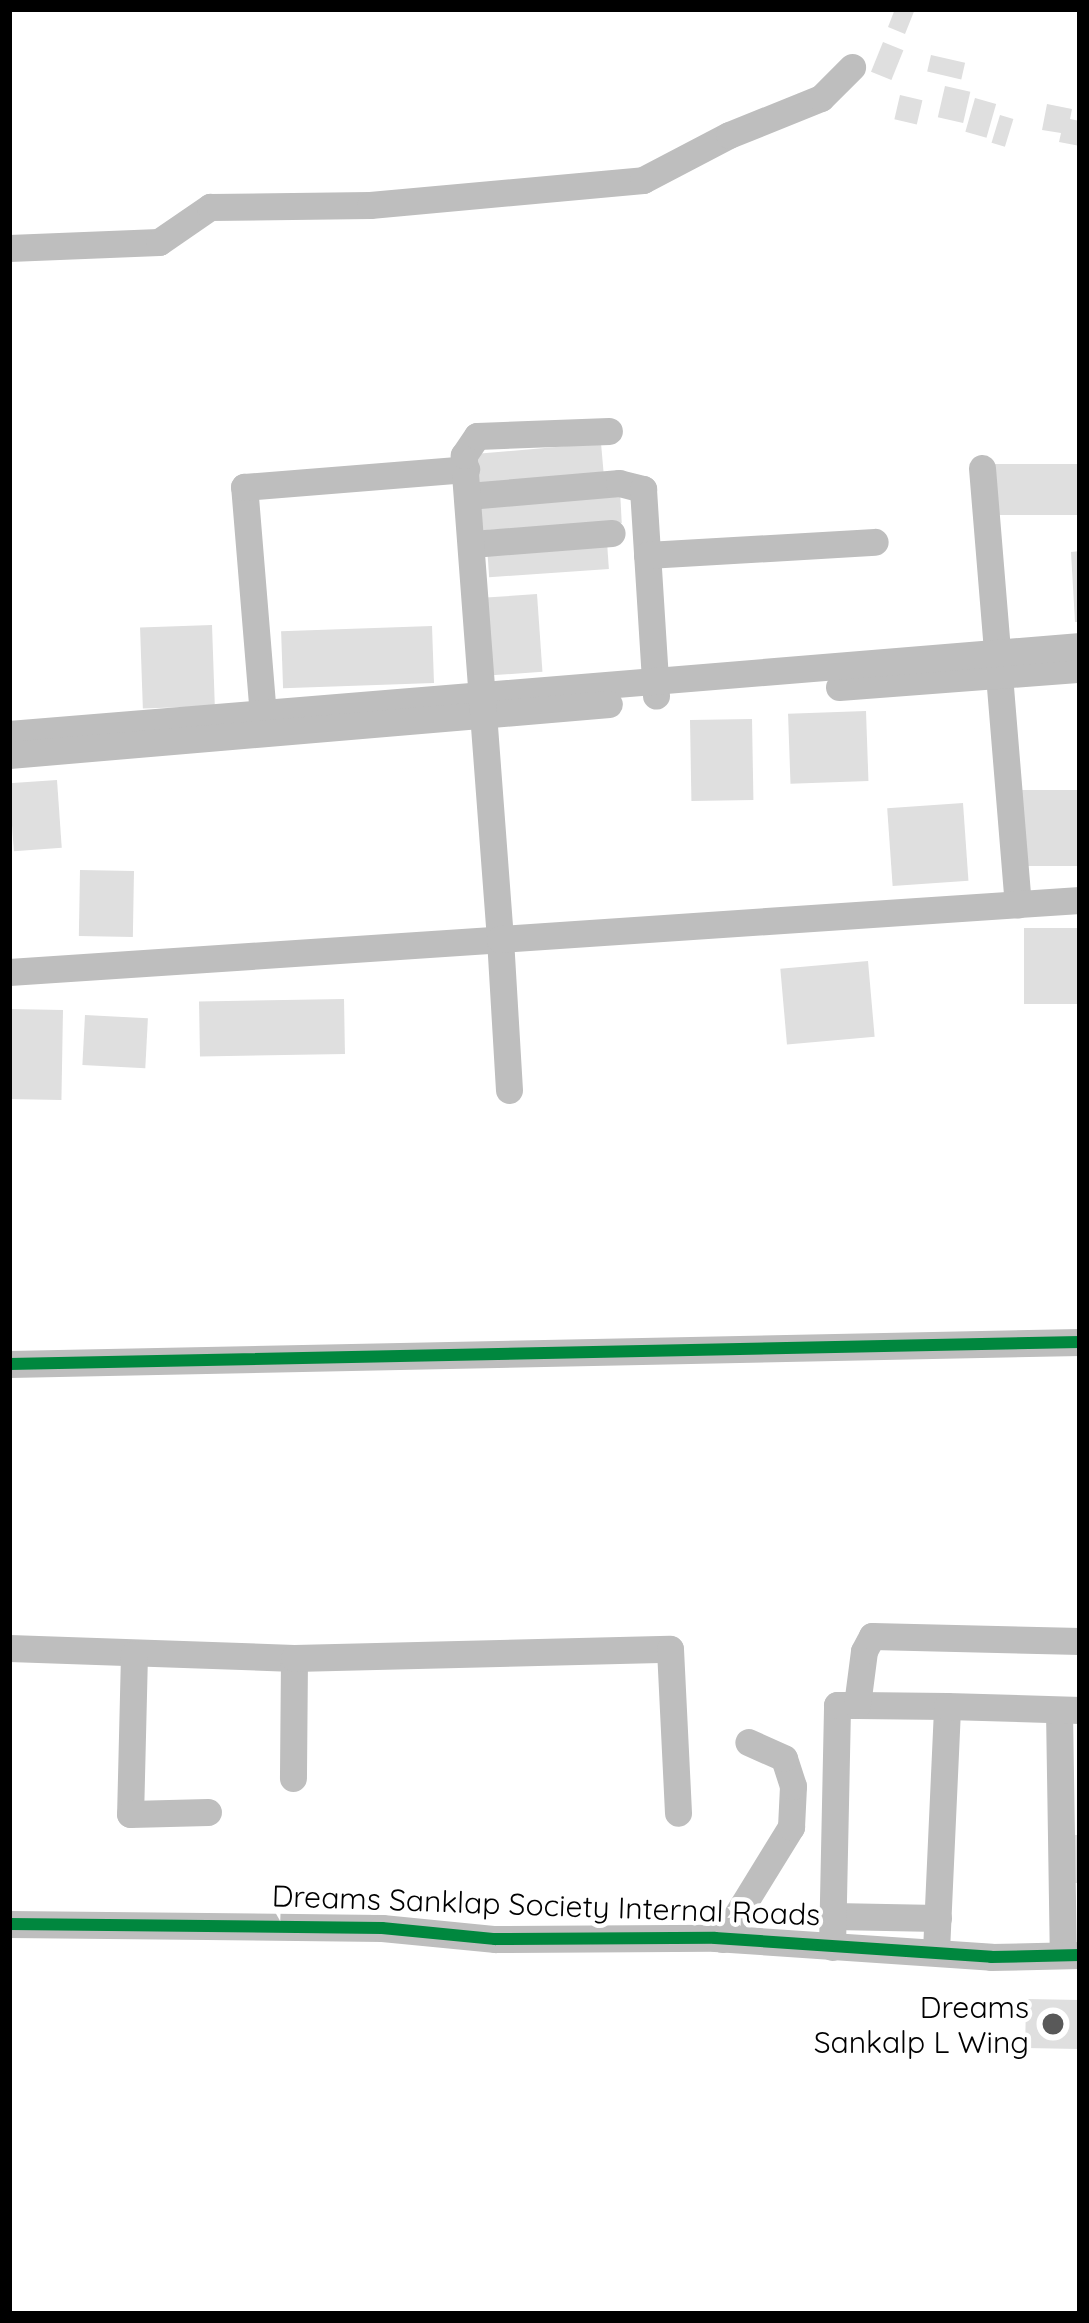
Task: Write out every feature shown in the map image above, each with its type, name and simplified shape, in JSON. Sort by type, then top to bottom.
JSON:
[{"type":"street","points":[[9,248],[159,242],[210,207],[370,205],[629,183],[821,98],[852,68]]},
{"type":"street","points":[[509,1090],[466,446],[477,436],[609,430]]},
{"type":"street","points":[[982,468],[1018,905]]},
{"type":"street","points":[[264,724],[244,487],[638,484],[643,489],[656,691]]},
{"type":"street","points":[[472,544],[612,533]]},
{"type":"street","points":[[647,555],[875,542]]},
{"type":"street","points":[[995,665],[1080,646]]},
{"type":"street","points":[[9,755],[264,724],[656,691],[995,665],[1080,669]]},
{"type":"street","points":[[9,734],[264,724]]},
{"type":"street","points":[[9,972],[1080,900]]},
{"type":"street","points":[[9,1364],[1080,1342]]},
{"type":"street","points":[[857,1705],[864,1651],[872,1636],[1080,1641]]},
{"type":"street","points":[[9,1648],[293,1658],[670,1649],[678,1813]]},
{"type":"street","points":[[134,1654],[130,1814],[208,1812]]},
{"type":"street","points":[[293,1658],[293,1778]]},
{"type":"street","points":[[832,1947],[837,1705],[1070,1710],[1071,1941]]},
{"type":"street","points":[[936,1952],[947,1706]]},
{"type":"street","points":[[722,1939],[791,1826],[794,1786],[784,1759],[748,1742]]},
{"type":"street","points":[[832,1916],[938,1918]]},
{"type":"street","name":"Dreams Sanklap Society Internal Roads","points":[[9,1924],[382,1928],[495,1939],[722,1939],[991,1958],[1071,1941]]},
{"type":"building","points":[[895,9],[915,9],[905,34],[888,27]]},
{"type":"building","points":[[883,42],[903,50],[891,80],[871,72]]},
{"type":"building","points":[[931,55],[965,63],[961,79],[927,72]]},
{"type":"building","points":[[945,86],[970,92],[963,123],[938,117]]},
{"type":"building","points":[[900,95],[922,100],[917,125],[894,119]]},
{"type":"building","points":[[975,98],[996,104],[987,138],[965,132]]},
{"type":"building","points":[[1047,104],[1072,109],[1070,119],[1080,121],[1080,146],[1059,142],[1061,133],[1042,130]]},
{"type":"building","points":[[1000,115],[1013,119],[1005,147],[992,143]]},
{"type":"building","points":[[601,443],[604,477],[474,488],[471,454]]},
{"type":"building","points":[[993,464],[1080,464],[1080,515],[993,515]]},
{"type":"building","points":[[620,490],[622,523],[477,531],[475,498]]},
{"type":"building","points":[[607,542],[609,569],[489,577],[487,550]]},
{"type":"building","points":[[1080,551],[1080,622],[1075,622],[1071,552]]},
{"type":"building","points":[[537,594],[542,672],[492,675],[486,598]]},
{"type":"building","points":[[212,625],[215,706],[143,708],[140,628]]},
{"type":"building","points":[[432,626],[434,683],[283,688],[281,631]]},
{"type":"building","points":[[866,711],[868,781],[790,784],[788,714]]},
{"type":"building","points":[[752,719],[753,800],[691,801],[690,720]]},
{"type":"building","points":[[57,780],[62,848],[14,851],[9,783]]},
{"type":"building","points":[[1015,790],[1080,790],[1080,866],[1015,866]]},
{"type":"building","points":[[963,803],[968,881],[893,886],[887,808]]},
{"type":"building","points":[[80,870],[134,871],[133,937],[79,936]]},
{"type":"building","points":[[1024,928],[1080,928],[1080,1004],[1024,1004]]},
{"type":"building","points":[[868,961],[875,1037],[787,1044],[780,969]]},
{"type":"building","points":[[344,999],[345,1054],[200,1057],[199,1002]]},
{"type":"building","points":[[9,1009],[63,1010],[61,1100],[9,1099]]},
{"type":"building","points":[[85,1015],[148,1018],[145,1068],[82,1065]]},
{"type":"building","points":[[1075,1835],[1080,1835],[1080,1883],[1075,1883]]},
{"type":"building","name":"Dreams Sankalp L Wing","points":[[1026,1999],[1080,2000],[1079,2049],[1025,2048]]},
{"type":"cycle path","points":[[9,1364],[1080,1342]]},
{"type":"cycle path","points":[[9,1924],[382,1928],[495,1939],[715,1938],[991,1957],[1080,1955]]},
{"type":"place","name":"Dreams Sankalp L Wing","points":[[1053,2024]]}]
